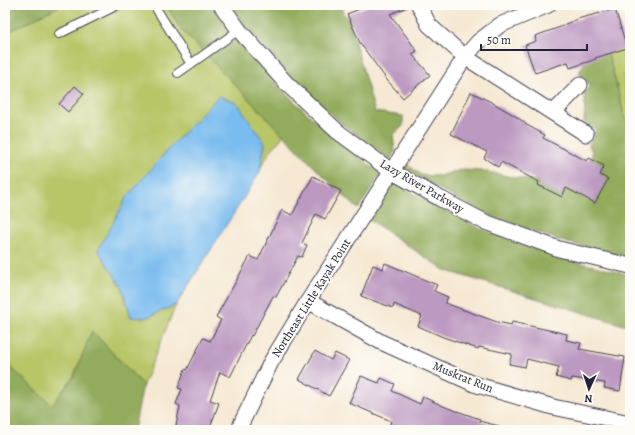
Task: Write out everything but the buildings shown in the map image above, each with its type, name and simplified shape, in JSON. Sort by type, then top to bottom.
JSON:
[{"type":"street","name":"Lazy River Parkway","points":[[221,5],[239,30],[286,83],[337,131],[392,171],[485,222],[559,249],[630,266]]},
{"type":"street","points":[[419,5],[429,25],[465,57],[586,134]]},
{"type":"street","name":"Northeast Little Kayak Point","points":[[240,430],[271,362],[308,301],[465,57],[478,42],[500,25],[548,5]]},
{"type":"street","points":[[553,113],[580,85]]},
{"type":"street","name":"Muskrat Run","points":[[308,301],[381,342],[474,384],[553,407],[630,423]]},
{"type":"lane","points":[[59,34],[118,5]]},
{"type":"lane","points":[[154,5],[191,64]]},
{"type":"lane","points":[[178,73],[239,30]]},
{"type":"green space","points":[[5,5],[61,5],[5,34]]},
{"type":"green space","points":[[61,5],[166,5],[179,27],[284,135],[269,153],[261,167],[265,143],[98,250],[122,287],[131,317],[145,318],[176,305],[143,385],[92,331],[74,376],[52,406],[5,362],[5,34]]},
{"type":"green space","points":[[166,5],[212,5],[233,36],[281,89],[333,137],[381,174],[358,209],[321,174],[179,27]]},
{"type":"green space","points":[[231,5],[340,5],[343,13],[348,18],[375,112],[403,116],[403,126],[393,135],[395,151],[390,160],[342,124],[291,77],[244,25]]},
{"type":"green space","points":[[630,37],[630,52],[614,40],[607,49],[625,118],[630,128],[630,258],[561,241],[488,215],[442,191],[403,168],[406,163],[421,175],[440,176],[463,170],[482,171],[534,181],[554,182],[592,171],[592,151],[589,145],[596,130],[584,122],[584,92],[590,86],[579,72],[588,57],[614,39]]},
{"type":"green space","points":[[614,39],[630,52],[630,128],[625,118],[607,49]]},
{"type":"green space","points":[[394,182],[483,230],[557,257],[630,275],[630,327],[444,270],[370,220]]},
{"type":"green space","points":[[92,331],[143,385],[134,430],[5,430],[5,362],[52,405],[74,376]]},
{"type":"water","points":[[219,96],[237,103],[265,143],[260,172],[176,305],[145,318],[131,317],[122,287],[98,250],[127,197],[171,146]]}]
